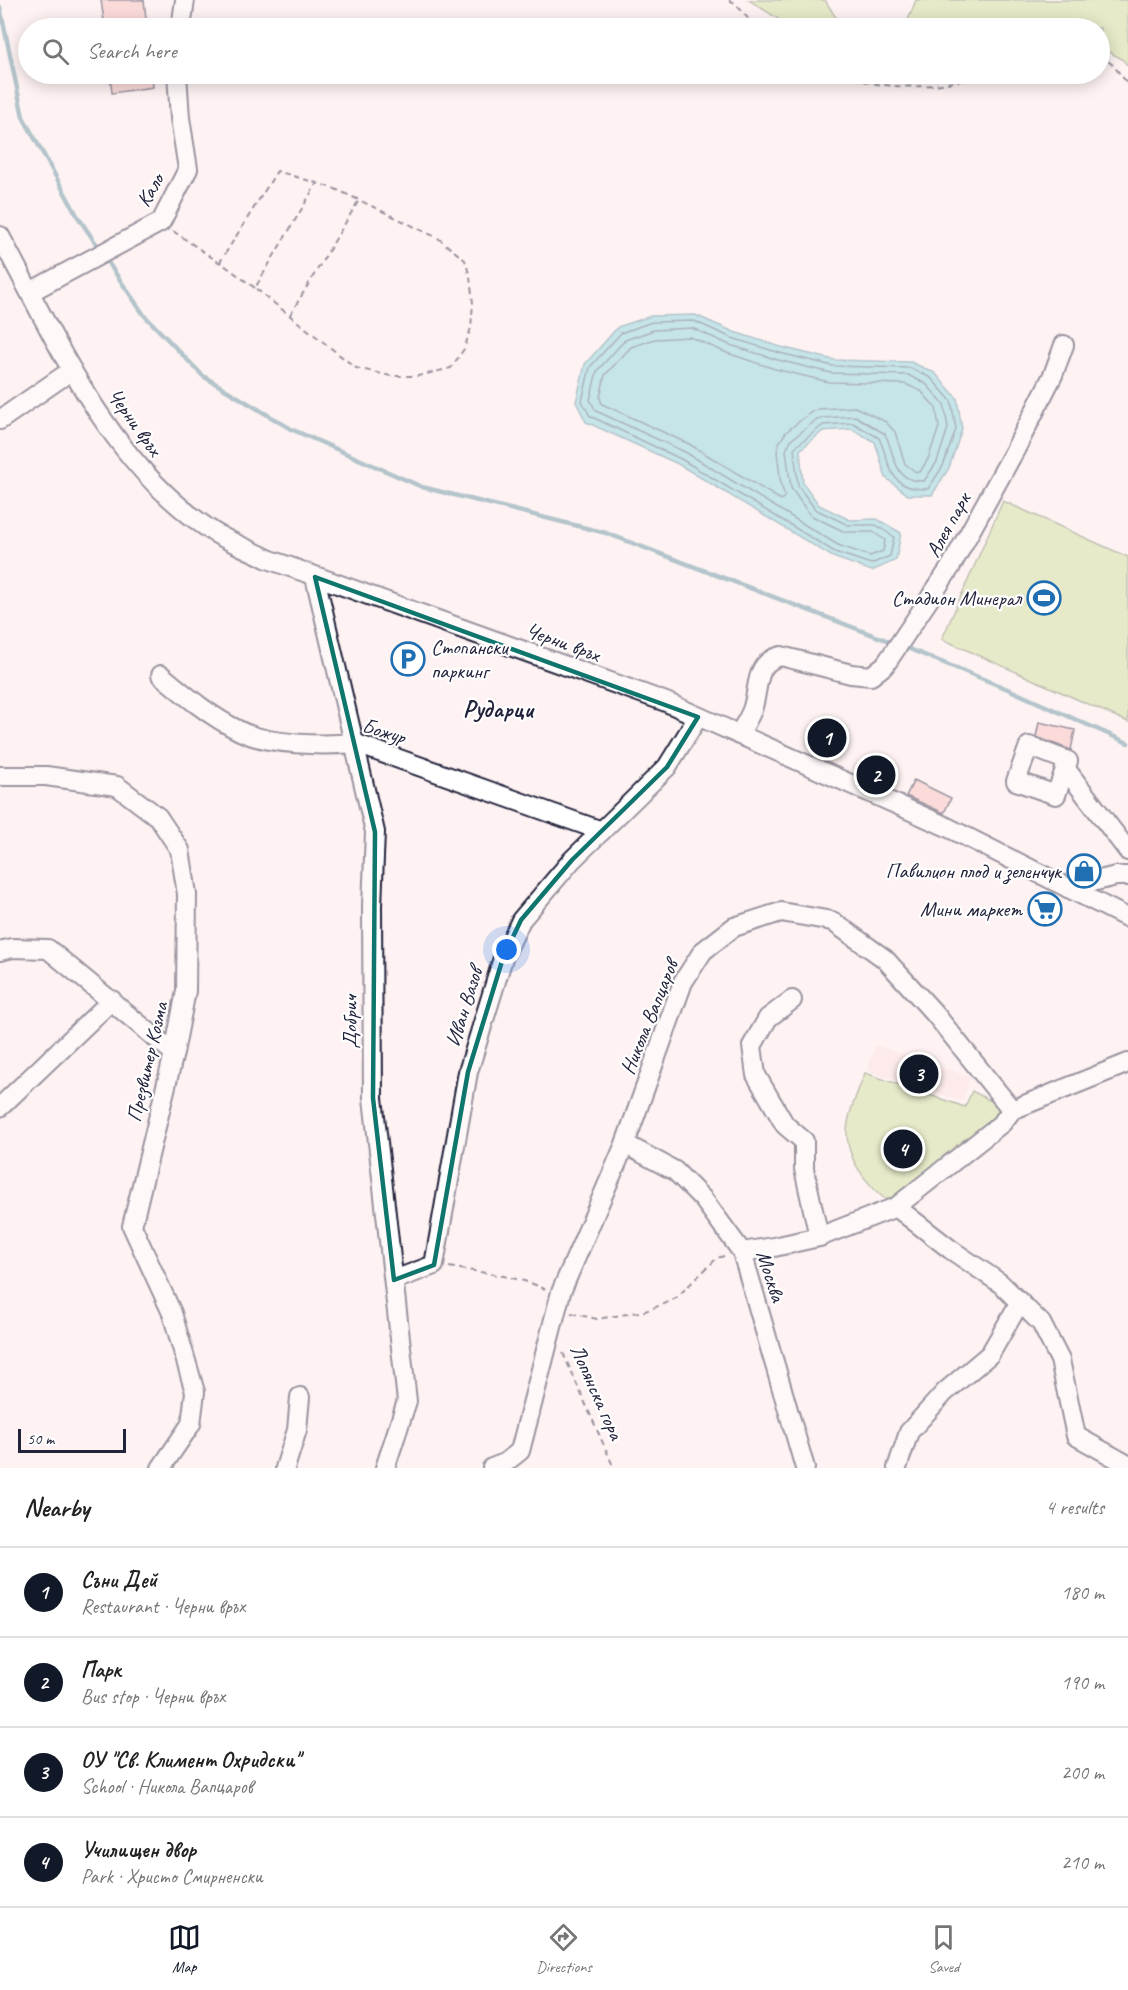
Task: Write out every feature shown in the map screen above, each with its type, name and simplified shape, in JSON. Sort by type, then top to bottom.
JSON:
[{"type":"street","points":[[171,0],[173,18]]},
{"type":"street","points":[[182,18],[185,0]]},
{"type":"street","name":"Кало","points":[[30,292],[161,222],[188,169],[178,84]]},
{"type":"street","name":"Черни връх","points":[[0,237],[72,370],[104,422],[136,466],[172,500],[216,533],[268,559],[315,577],[666,702],[945,826],[1128,918]]},
{"type":"street","name":"Алея парк","points":[[739,735],[752,710],[761,670],[771,658],[781,656],[851,674],[871,676],[885,665],[950,568],[1015,450],[1053,375],[1064,345]]},
{"type":"street","points":[[0,420],[72,370]]},
{"type":"street","name":"Добрич","points":[[315,577],[375,832],[372,906],[373,1098],[407,1401],[385,1468]]},
{"type":"street","name":"Божур","points":[[160,675],[199,706],[241,732],[278,741],[327,745],[354,743],[602,831]]},
{"type":"street","name":"Иван Вазов","points":[[434,1265],[468,1072],[503,958],[521,920],[572,860],[666,767],[698,717]]},
{"type":"street","points":[[1065,768],[1128,851]]},
{"type":"street","name":"Презвитер Козма","points":[[0,776],[46,776],[117,786],[158,817],[180,850],[187,894],[186,991],[174,1053],[132,1226],[172,1313],[195,1392],[191,1424],[161,1468]]},
{"type":"street","points":[[1068,888],[1116,876],[1128,876]]},
{"type":"street","name":"Никола Вапцаров","points":[[492,1468],[505,1463],[520,1451],[559,1301],[625,1144],[683,982],[703,951],[734,927],[781,912],[832,921],[885,959],[935,1014],[1012,1110]]},
{"type":"street","points":[[0,951],[12,948],[48,949],[174,1053]]},
{"type":"street","points":[[0,1107],[112,1000]]},
{"type":"street","points":[[792,1000],[768,1018],[752,1046],[756,1075],[785,1125],[804,1141],[804,1169],[819,1236]]},
{"type":"street","points":[[742,1252],[819,1236],[896,1207],[1002,1123],[1012,1110],[1128,1063]]},
{"type":"street","name":"Москва","points":[[625,1144],[675,1171],[703,1199],[742,1252],[805,1468]]},
{"type":"street","points":[[896,1207],[950,1249],[1000,1283],[1041,1323],[1060,1360],[1076,1436],[1128,1465]]},
{"type":"street","points":[[394,1280],[434,1265]]},
{"type":"street","points":[[897,1468],[909,1432],[945,1392],[990,1354],[1020,1302]]},
{"type":"street","points":[[285,1468],[297,1430],[300,1397]]},
{"type":"path","points":[[729,0],[735,3],[748,18]]},
{"type":"path","points":[[1110,63],[1128,84]]},
{"type":"path","points":[[882,84],[904,87],[937,84]]},
{"type":"path","points":[[161,222],[255,288],[356,368],[391,376],[418,376],[451,368],[464,349],[471,328],[473,303],[470,277],[465,260],[438,238],[333,188],[276,171],[220,262],[221,264]]},
{"type":"path","points":[[255,288],[317,183]]},
{"type":"path","points":[[290,315],[359,200]]},
{"type":"path","points":[[434,1265],[533,1284],[559,1301],[573,1315],[597,1319],[645,1311],[664,1304],[676,1298],[717,1258],[742,1252]]},
{"type":"path","name":"Лопянска гора","points":[[552,1329],[614,1468]]},
{"type":"highlighted area","points":[[315,577],[698,717],[667,767],[572,860],[521,920],[503,958],[468,1072],[434,1265],[394,1280],[373,1098],[375,832]]},
{"type":"shaded area","points":[[875,1045],[970,1077],[963,1101],[867,1071]]},
{"type":"green space","points":[[749,0],[825,0],[836,18],[777,18]]},
{"type":"green space","points":[[916,0],[1128,0],[1128,66],[1122,59],[1110,52],[1110,18],[909,18]]},
{"type":"green space","name":"Стадион Минерал","points":[[1003,501],[1128,557],[1128,722],[942,639]]},
{"type":"green space","points":[[865,1073],[965,1107],[972,1091],[997,1104],[999,1116],[887,1201],[860,1172],[848,1146],[848,1121]]},
{"type":"water","points":[[695,315],[734,332],[834,360],[911,362],[935,373],[957,398],[962,429],[949,468],[932,495],[908,495],[886,478],[875,442],[851,429],[823,431],[800,450],[803,483],[819,505],[850,520],[877,519],[901,533],[896,560],[872,571],[833,557],[678,464],[586,422],[576,402],[585,364],[618,327],[651,316]]},
{"type":"building","points":[[101,0],[144,0],[146,18],[104,18]]},
{"type":"building","points":[[111,84],[153,84],[153,87],[112,93]]},
{"type":"building","points":[[1039,722],[1075,730],[1071,750],[1036,737]]},
{"type":"building","points":[[914,780],[951,798],[944,813],[906,796]]},
{"type":"waterway","points":[[0,7],[23,117],[78,217],[101,251]]},
{"type":"waterway","points":[[105,258],[144,315],[203,376],[291,429],[422,487],[606,533],[894,643]]},
{"type":"waterway","points":[[902,646],[1010,690],[1128,743]]},
{"type":"place","name":"Стадион Минерал","points":[[1044,598]]},
{"type":"place","name":"Стопански паркинг","points":[[408,659]]},
{"type":"place","name":"Съни Дей","points":[[827,738]]},
{"type":"place","name":"Парк","points":[[876,775]]},
{"type":"place","name":"Павилион плод и зеленчук","points":[[1084,871]]},
{"type":"place","name":"Мини маркет","points":[[1045,909]]},
{"type":"place","name":"ОУ \"Св. Климент Охридски\"","points":[[919,1074]]},
{"type":"place","name":"Училищен двор","points":[[903,1149]]},
{"type":"district","name":"Рударци","points":[[498,709]]}]
